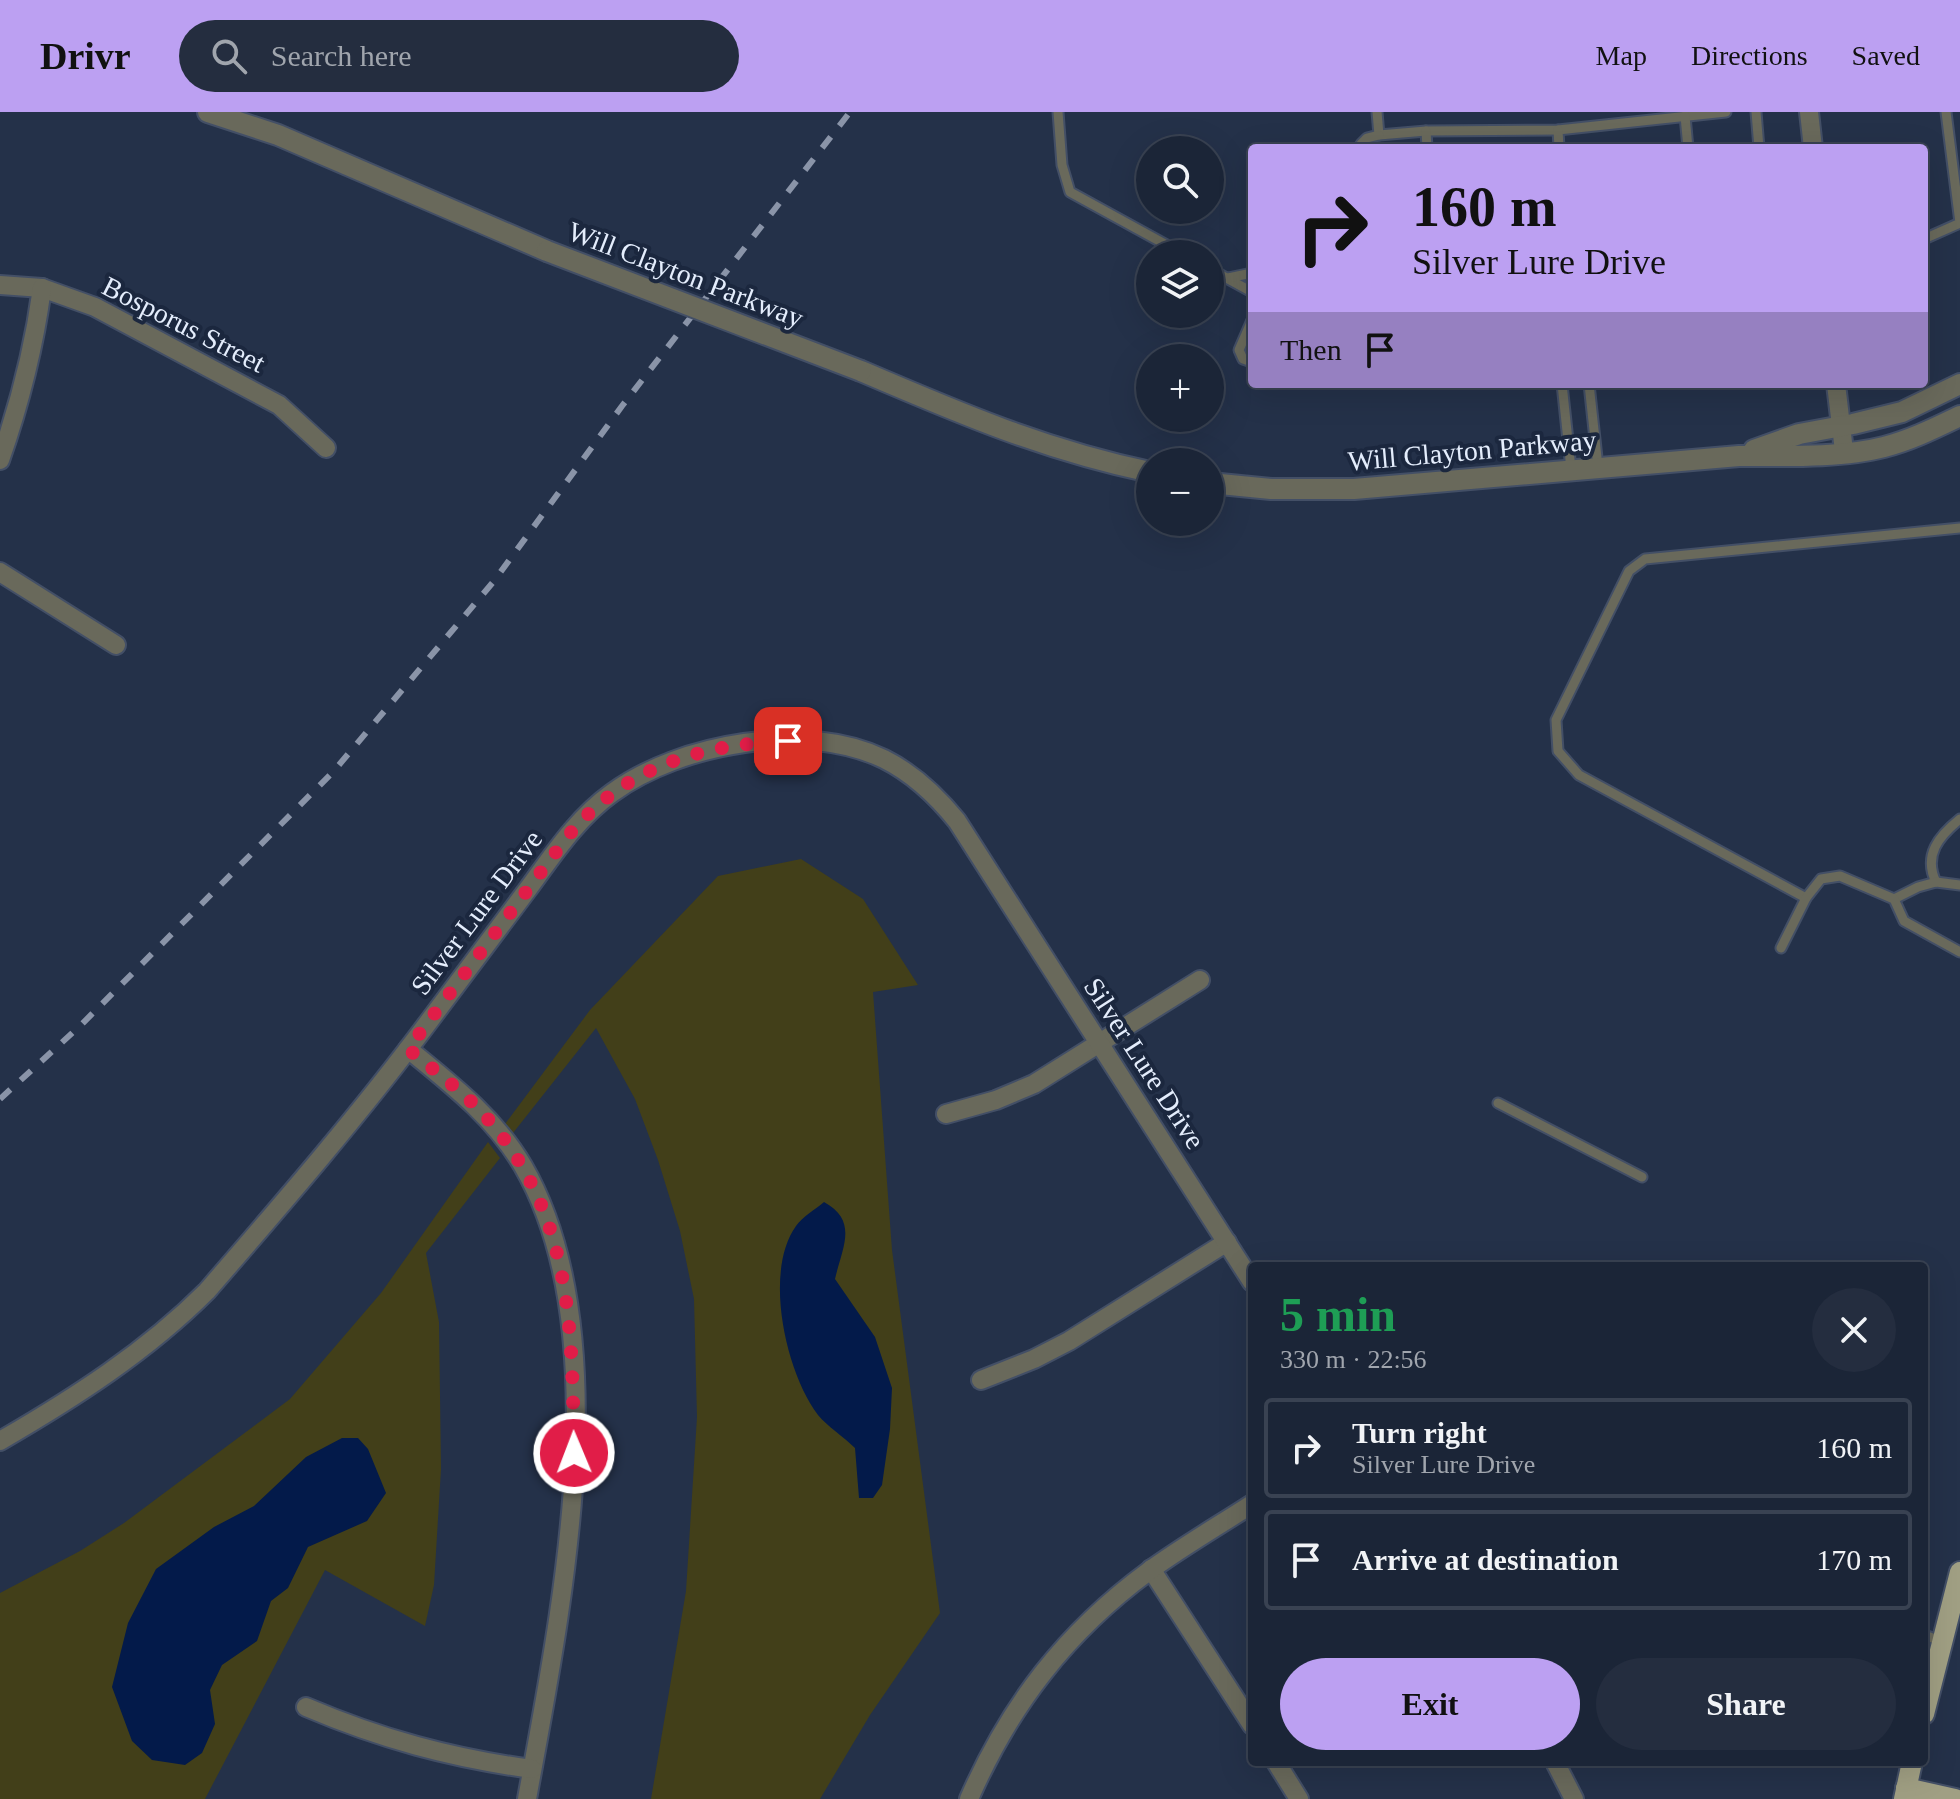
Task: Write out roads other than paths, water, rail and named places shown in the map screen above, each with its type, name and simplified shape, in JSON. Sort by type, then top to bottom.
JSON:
[{"type":"main road","points":[[1928,1680],[1933,1638],[1960,1572]]},
{"type":"main road","points":[[1911,1766],[1905,1794],[1958,1799]]},
{"type":"street","name":"Will Clayton Parkway","points":[[208,112],[278,135],[547,251],[861,371],[991,427],[1045,446],[1136,469]]},
{"type":"street","points":[[1809,112],[1813,144]]},
{"type":"street","name":"Bosporus Street","points":[[0,285],[42,288],[95,307],[279,405],[326,448]]},
{"type":"street","points":[[0,460],[34,347],[42,288]]},
{"type":"street","name":"Will Clayton Parkway","points":[[1739,456],[1799,434],[1902,412],[1960,384]]},
{"type":"street","points":[[1836,388],[1844,451]]},
{"type":"street","name":"Will Clayton Parkway","points":[[1224,484],[1271,489],[1354,489],[1739,456],[1802,456],[1882,448],[1922,435],[1960,416]]},
{"type":"street","points":[[0,572],[116,645]]},
{"type":"street","name":"Silver Lure Drive","points":[[0,1441],[103,1377],[175,1323],[264,1225],[408,1049],[586,814],[638,776],[695,753],[757,743],[822,742],[854,748],[882,758],[909,773],[934,794],[957,821],[1248,1276]]},
{"type":"street","points":[[946,1114],[996,1100],[1034,1084],[1200,980]]},
{"type":"street","points":[[408,1049],[486,1117],[521,1164],[539,1197],[563,1269],[570,1320],[574,1468],[561,1595],[527,1799]]},
{"type":"street","points":[[981,1380],[1069,1341],[1227,1242]]},
{"type":"street","points":[[975,1797],[997,1740],[1049,1663],[1085,1624],[1151,1569],[1248,1507]]},
{"type":"street","points":[[1151,1569],[1248,1719]]},
{"type":"street","points":[[306,1707],[360,1730],[424,1750],[532,1769]]},
{"type":"street","points":[[1278,1766],[1299,1799]]},
{"type":"street","points":[[1557,1766],[1574,1799]]},
{"type":"lane","points":[[1058,112],[1062,165],[1070,192],[1157,240]]},
{"type":"lane","points":[[1377,112],[1379,135]]},
{"type":"lane","points":[[1361,144],[1367,138],[1379,135],[1426,131],[1558,130],[1726,112]]},
{"type":"lane","points":[[1756,112],[1759,144]]},
{"type":"lane","points":[[1928,237],[1960,223],[1946,112]]},
{"type":"lane","points":[[1685,116],[1688,144]]},
{"type":"lane","points":[[1558,130],[1559,144]]},
{"type":"lane","points":[[1426,131],[1427,144]]},
{"type":"lane","points":[[1228,279],[1248,274]]},
{"type":"lane","points":[[1224,277],[1248,290]]},
{"type":"lane","points":[[1248,329],[1239,350],[1243,359],[1248,361]]},
{"type":"lane","points":[[1562,388],[1571,469]]},
{"type":"lane","points":[[1589,388],[1598,467]]},
{"type":"lane","points":[[1806,898],[1579,775],[1558,751],[1556,720],[1629,571],[1645,559],[1960,528]]},
{"type":"lane","points":[[1936,882],[1931,871],[1935,844],[1960,819]]},
{"type":"lane","points":[[1781,948],[1806,898],[1821,879],[1840,876],[1894,899],[1904,921],[1960,952]]},
{"type":"lane","points":[[1894,899],[1936,882],[1960,885]]},
{"type":"lane","points":[[1498,1103],[1642,1177]]},
{"type":"water","points":[[824,1202],[835,1209],[845,1227],[844,1246],[835,1279],[875,1337],[892,1388],[882,1485],[873,1498],[859,1498],[855,1448],[818,1415],[807,1397],[788,1349],[783,1322],[781,1269],[786,1246],[796,1226]]},
{"type":"water","points":[[342,1438],[358,1438],[368,1449],[386,1493],[367,1521],[308,1547],[288,1588],[271,1601],[257,1641],[222,1665],[210,1690],[215,1724],[202,1753],[185,1765],[152,1760],[132,1741],[112,1687],[128,1623],[156,1569],[214,1527],[254,1506],[306,1457]]},
{"type":"railway","points":[[0,1099],[81,1025],[333,772],[494,581],[622,406],[850,112]]}]
